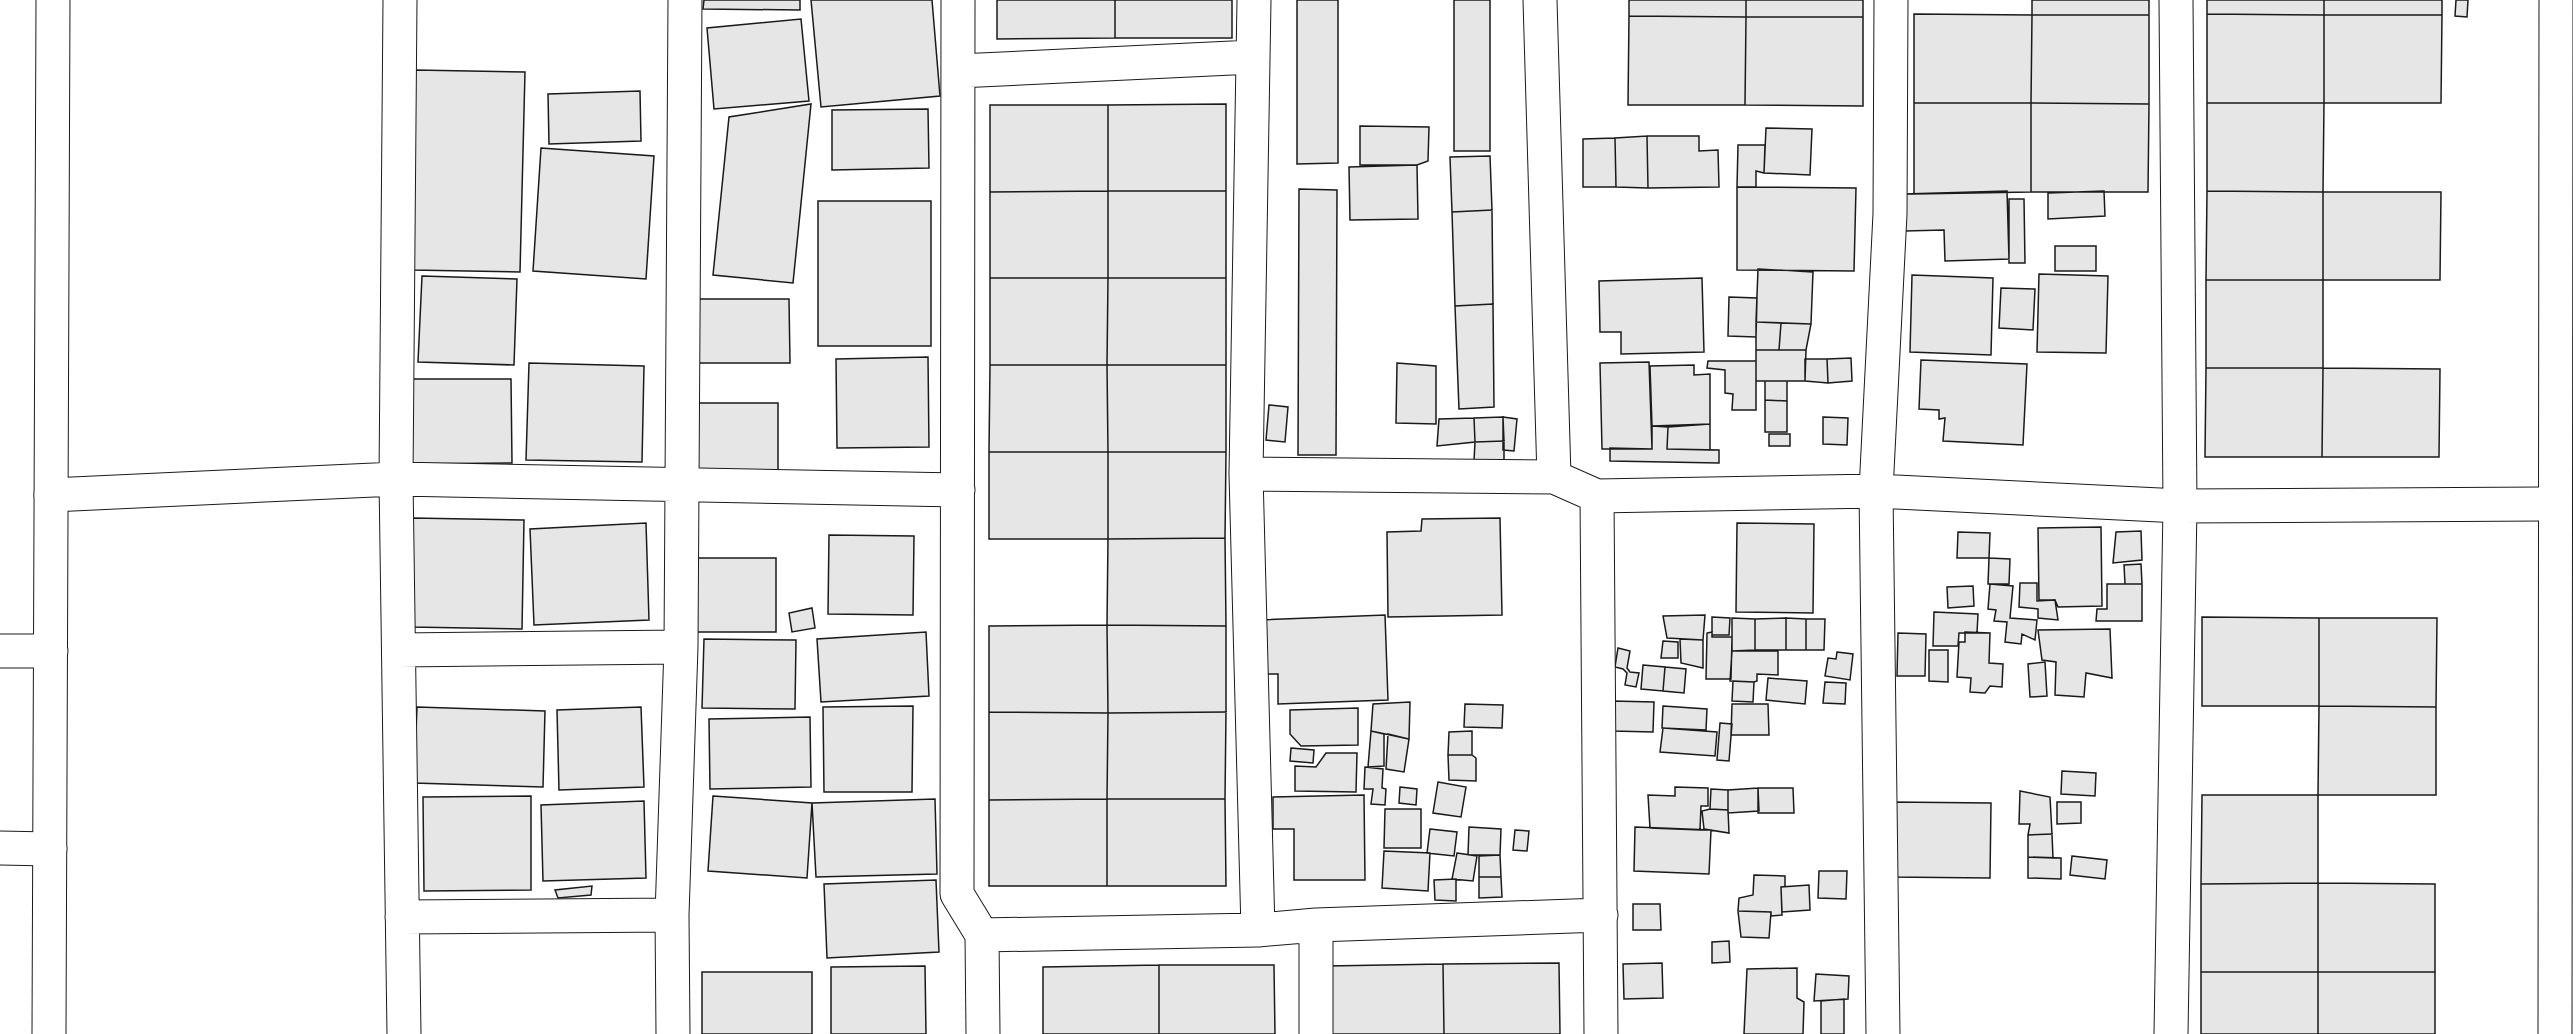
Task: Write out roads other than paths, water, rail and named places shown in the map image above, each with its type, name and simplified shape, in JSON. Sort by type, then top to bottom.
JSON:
[{"type":"street","points":[[49,1034],[53,0]]},
{"type":"street","points":[[400,0],[396,479],[404,1034]]},
{"type":"street","points":[[672,1034],[672,915],[681,647],[685,0]]},
{"type":"street","points":[[958,0],[957,894],[982,935],[983,1034]]},
{"type":"street","points":[[1254,0],[1246,474],[1258,930]]},
{"type":"street","points":[[1540,0],[1554,477]]},
{"type":"street","points":[[1883,1034],[1876,491],[1890,214],[1891,0]]},
{"type":"street","points":[[2171,1034],[2180,506],[2175,0]]},
{"type":"street","points":[[2555,1034],[2564,639],[2555,504],[2564,463],[2556,0]]},
{"type":"street","points":[[958,71],[1254,57]]},
{"type":"street","points":[[1246,474],[1554,477],[1597,496],[1876,491],[2180,506],[2555,504]]},
{"type":"street","points":[[51,495],[396,479],[958,490]]},
{"type":"street","points":[[1597,496],[1601,1034]]},
{"type":"street","points":[[399,650],[681,647]]},
{"type":"street","points":[[0,651],[51,651]]},
{"type":"street","points":[[0,848],[50,849]]},
{"type":"street","points":[[402,917],[672,915]]},
{"type":"street","points":[[982,935],[1258,930],[1601,915]]},
{"type":"street","points":[[1316,926],[1316,1034]]}]
